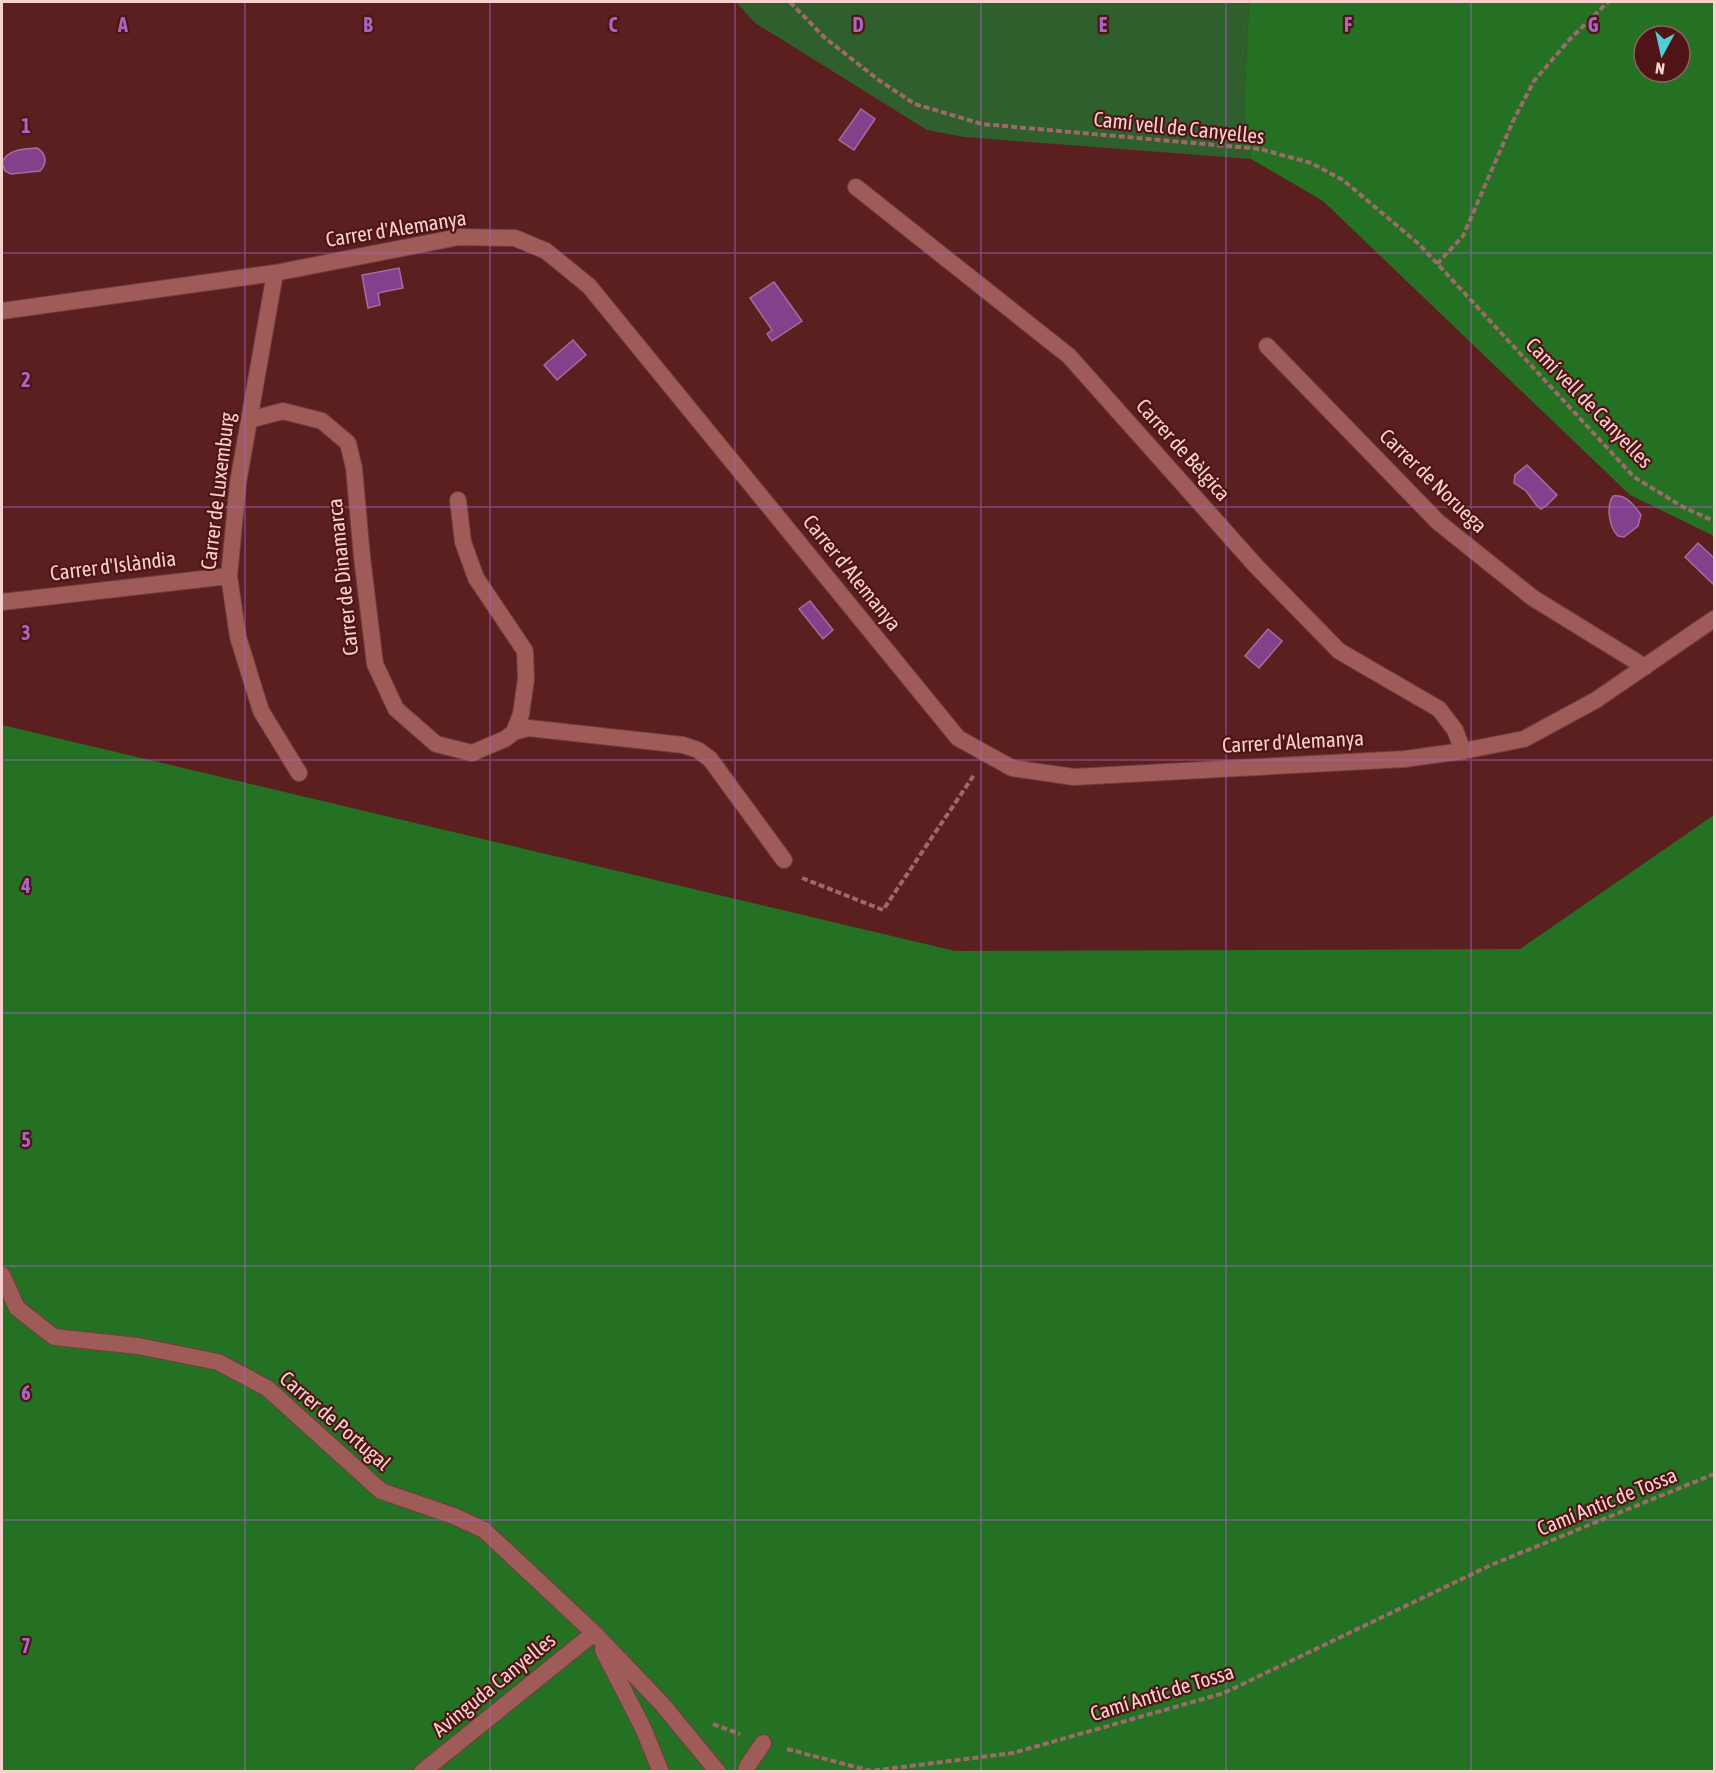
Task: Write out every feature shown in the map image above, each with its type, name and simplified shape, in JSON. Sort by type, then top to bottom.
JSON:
[{"type":"street","name":"Carrer de Bèlgica","points":[[856,187],[1069,356],[1256,566],[1331,643],[1339,651],[1439,710],[1455,730],[1463,751]]},
{"type":"street","name":"Carrer d'Alemanya","points":[[2,311],[275,273],[459,237],[515,238],[546,251],[589,285],[958,738],[1012,768],[1074,777],[1404,759],[1463,751],[1524,739],[1596,700],[1714,620]]},
{"type":"street","name":"Carrer de Luxemburg","points":[[275,273],[238,483],[229,576],[238,637],[261,711],[299,773]]},
{"type":"street","name":"Carrer de Noruega","points":[[1267,346],[1438,522],[1533,598],[1646,667]]},
{"type":"street","name":"Carrer de Dinamarca","points":[[249,420],[283,411],[322,421],[348,443],[354,468],[375,664],[396,709],[436,744],[472,753],[505,739],[514,732],[528,728],[683,745],[698,750],[710,759],[784,860]]},
{"type":"street","points":[[458,500],[463,542],[476,578],[525,651],[526,679],[521,714],[514,732]]},
{"type":"street","name":"Carrer d'Islàndia","points":[[2,602],[229,576]]},
{"type":"street","name":"Carrer de Portugal","points":[[2,1275],[17,1308],[54,1337],[138,1346],[218,1362],[267,1389],[381,1491],[454,1516],[484,1530],[594,1633],[662,1704],[718,1772]]},
{"type":"street","name":"Carrer de Portugal","points":[[594,1633],[643,1728],[661,1772]]},
{"type":"street","name":"Avinguda Canyelles","points":[[422,1772],[594,1633]]},
{"type":"street","name":"Carrer de Portugal","points":[[643,1728],[674,1772]]},
{"type":"street","points":[[746,1772],[763,1743]]},
{"type":"path","name":"Camí vell de Canyelles","points":[[790,2],[825,38],[880,81],[915,104],[982,124],[1260,149],[1311,163],[1343,180],[1420,245],[1634,477],[1683,507],[1714,521]]},
{"type":"path","points":[[1437,264],[1463,236],[1513,121],[1534,81],[1570,39],[1608,2]]},
{"type":"path","points":[[784,860],[788,873],[883,910],[987,754]]},
{"type":"path","name":"Camí Antic de Tossa","points":[[713,1723],[763,1743],[871,1770],[1013,1753],[1224,1693],[1491,1565],[1714,1474]]},
{"type":"green space","points":[[736,2],[1249,2],[1244,111],[1251,159],[964,137],[927,130],[755,23]]},
{"type":"green space","points":[[1249,2],[1714,2],[1714,536],[1630,495],[1323,201],[1251,159],[1244,111]]},
{"type":"green space","points":[[2,725],[955,951],[1520,949],[1714,815],[1714,1771],[2,1772]]},
{"type":"shaded area","points":[[861,109],[875,119],[854,150],[839,140]]},
{"type":"shaded area","points":[[37,148],[45,158],[40,171],[11,174],[5,171],[2,162],[8,154],[21,149]]},
{"type":"shaded area","points":[[399,268],[403,288],[378,293],[380,305],[368,308],[362,275]]},
{"type":"shaded area","points":[[774,282],[802,321],[772,341],[767,334],[772,330],[750,298]]},
{"type":"shaded area","points":[[573,340],[586,355],[557,380],[544,365]]},
{"type":"shaded area","points":[[1527,465],[1557,495],[1541,509],[1526,491],[1514,483],[1515,475]]},
{"type":"shaded area","points":[[1613,496],[1626,498],[1641,515],[1638,526],[1624,537],[1618,536],[1611,522],[1609,511]]},
{"type":"shaded area","points":[[1698,543],[1714,558],[1714,585],[1685,557]]},
{"type":"shaded area","points":[[810,601],[833,630],[823,639],[799,609]]},
{"type":"shaded area","points":[[1268,629],[1282,641],[1259,668],[1245,656]]}]
